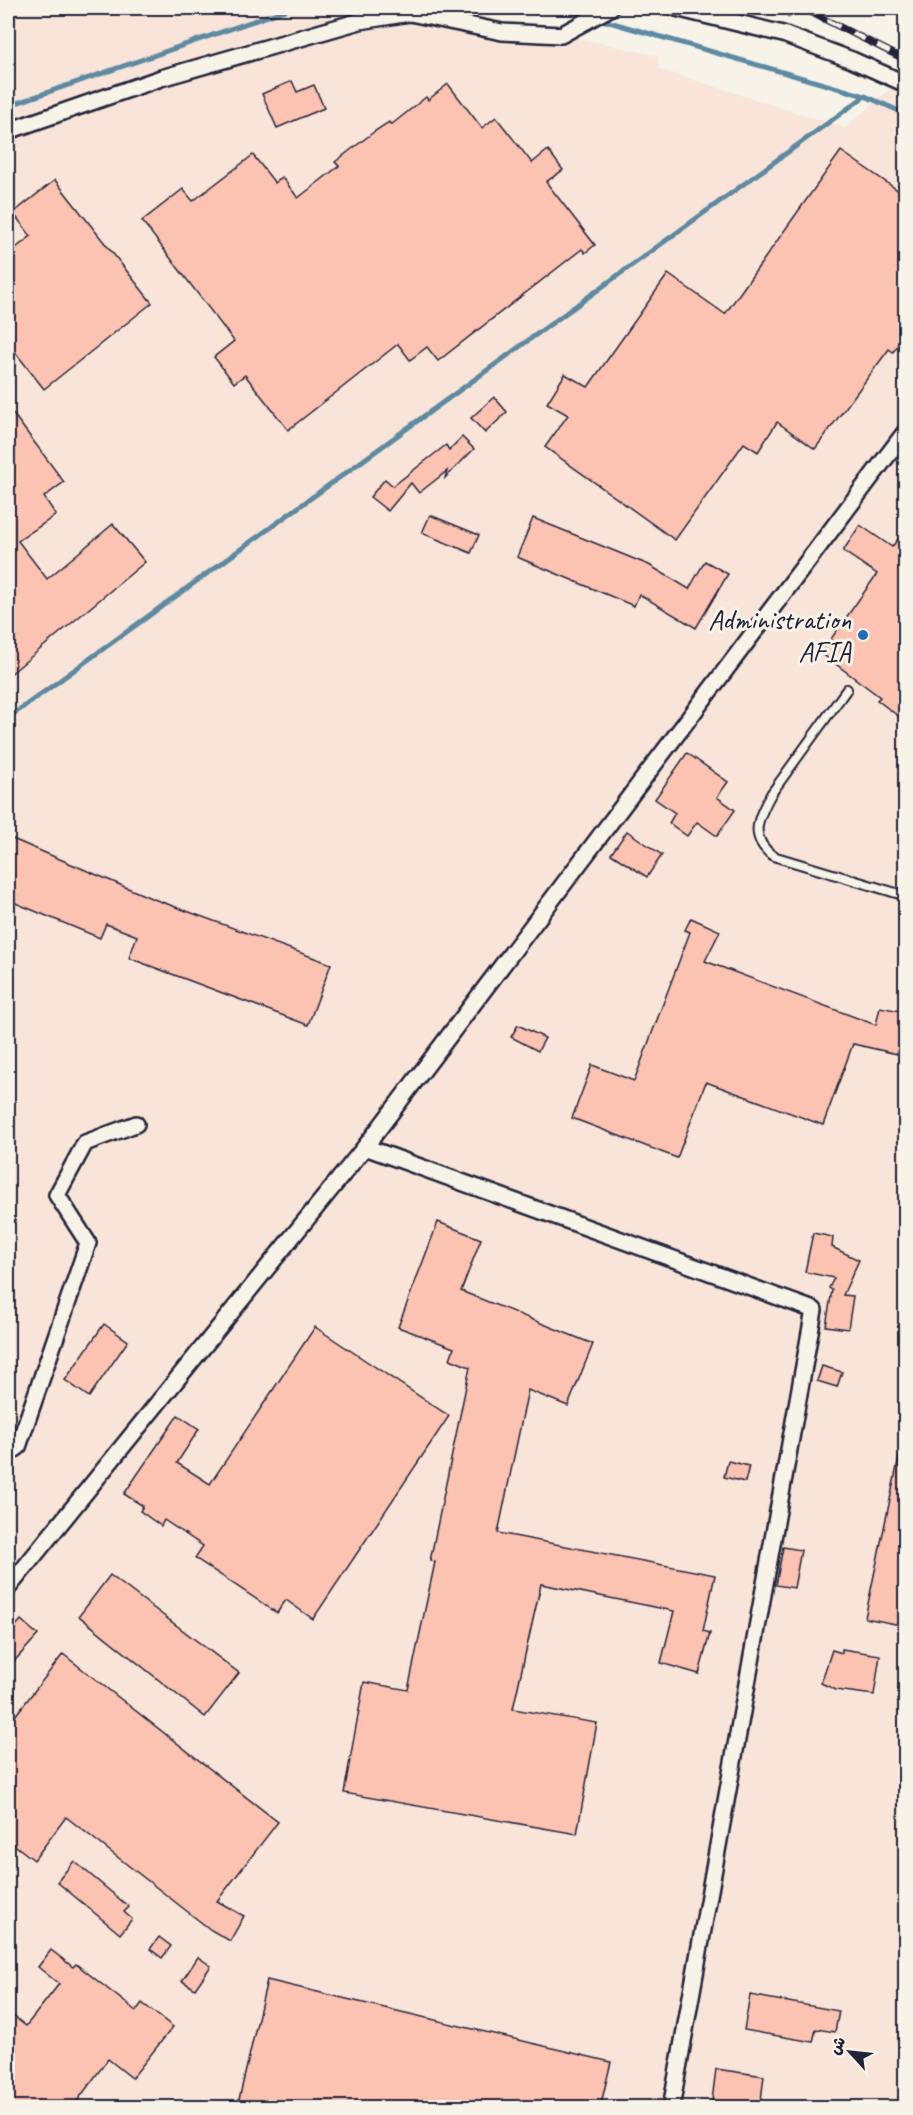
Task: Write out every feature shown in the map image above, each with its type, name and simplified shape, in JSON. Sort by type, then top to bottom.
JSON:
[{"type":"street","points":[[8,131],[161,78],[360,21],[410,13],[502,32],[561,35],[610,8]]},
{"type":"street","points":[[676,8],[783,34],[852,60],[906,84]]},
{"type":"street","points":[[8,1588],[365,1147],[906,431]]},
{"type":"street","points":[[8,1454],[18,1448],[88,1243],[57,1194],[85,1143],[136,1124]]},
{"type":"street","points":[[365,1147],[814,1310],[671,2108]]},
{"type":"lane","points":[[847,688],[771,794],[760,813],[756,831],[761,847],[772,856],[906,896]]},
{"type":"shaded area","points":[[8,8],[444,8],[658,56],[659,69],[845,128],[905,76],[905,2107],[8,2108]]},
{"type":"building","points":[[292,81],[297,92],[314,85],[324,108],[277,128],[262,94]]},
{"type":"building","points":[[448,84],[482,128],[496,117],[532,163],[548,150],[563,170],[546,182],[595,245],[585,253],[582,249],[438,361],[427,347],[410,360],[398,344],[288,430],[245,375],[234,383],[214,357],[234,341],[142,221],[183,189],[193,201],[253,155],[275,183],[282,177],[298,198],[339,166],[335,162],[375,131],[389,122],[391,125],[426,97],[428,100]]},
{"type":"building","points":[[841,151],[906,196],[906,334],[893,352],[889,349],[815,449],[777,422],[758,452],[744,443],[675,540],[545,447],[568,415],[547,403],[565,374],[588,387],[668,274],[725,314]]},
{"type":"building","points":[[55,180],[152,303],[44,389],[8,343],[8,254],[31,236],[13,213]]},
{"type":"building","points":[[494,397],[507,412],[485,433],[471,418]]},
{"type":"building","points":[[8,407],[64,482],[44,497],[56,515],[18,541],[47,579],[113,524],[145,562],[8,676]]},
{"type":"building","points":[[462,437],[474,449],[445,478],[447,471],[419,493],[411,483],[388,511],[370,497],[385,479],[393,486],[446,445],[449,450]]},
{"type":"building","points":[[430,515],[479,535],[471,553],[422,533]]},
{"type":"building","points":[[533,518],[649,565],[689,589],[705,561],[728,574],[696,628],[639,594],[634,606],[517,557]]},
{"type":"building","points":[[860,525],[892,547],[906,528],[906,722],[877,700],[880,697],[821,653],[877,574],[843,551]]},
{"type":"building","points":[[687,753],[728,782],[717,797],[735,810],[717,836],[697,822],[687,836],[669,823],[675,813],[655,799]]},
{"type":"building","points":[[627,831],[662,855],[647,877],[611,854]]},
{"type":"building","points":[[8,837],[151,898],[331,964],[308,1025],[129,958],[137,936],[106,924],[100,938],[8,900]]},
{"type":"building","points":[[691,918],[720,931],[705,961],[876,1025],[880,1007],[906,1012],[906,1056],[853,1044],[823,1125],[706,1082],[677,1158],[572,1118],[592,1065],[634,1081],[690,932],[685,930]]},
{"type":"building","points":[[518,1025],[545,1038],[538,1051],[511,1037]]},
{"type":"building","points":[[438,1222],[481,1239],[461,1291],[593,1344],[568,1406],[528,1390],[498,1533],[715,1575],[703,1631],[710,1633],[699,1674],[661,1663],[674,1611],[541,1584],[513,1709],[597,1723],[577,1834],[344,1793],[364,1682],[408,1690],[435,1562],[430,1561],[470,1367],[450,1359],[454,1348],[398,1327]]},
{"type":"building","points":[[813,1233],[833,1237],[832,1247],[859,1260],[843,1295],[853,1296],[848,1329],[826,1326],[832,1290],[829,1288],[834,1278],[805,1272]]},
{"type":"building","points":[[104,1324],[128,1341],[89,1397],[65,1380]]},
{"type":"building","points":[[315,1327],[449,1416],[313,1619],[286,1600],[277,1613],[195,1558],[203,1546],[164,1520],[161,1526],[140,1511],[143,1506],[124,1494],[178,1415],[199,1429],[177,1463],[210,1484]]},
{"type":"building","points":[[822,1366],[842,1372],[837,1387],[817,1381]]},
{"type":"building","points":[[899,1457],[906,1457],[906,1626],[865,1618]]},
{"type":"building","points":[[728,1461],[749,1466],[745,1482],[724,1477]]},
{"type":"building","points":[[783,1547],[801,1550],[794,1588],[776,1585]]},
{"type":"building","points":[[110,1575],[239,1673],[205,1717],[79,1616]]},
{"type":"building","points":[[21,1620],[38,1635],[8,1668],[8,1635]]},
{"type":"building","points":[[842,1649],[880,1655],[874,1695],[836,1690],[821,1683],[832,1650],[842,1653]]},
{"type":"building","points":[[63,1654],[278,1822],[217,1901],[244,1916],[230,1941],[211,1930],[66,1817],[34,1860],[8,1840],[8,1725]]},
{"type":"building","points":[[74,1861],[129,1907],[124,1912],[132,1919],[120,1934],[57,1882]]},
{"type":"building","points":[[159,1937],[171,1946],[162,1958],[150,1949]]},
{"type":"building","points":[[51,1950],[73,1967],[76,1964],[136,2011],[142,2003],[173,2027],[132,2078],[108,2059],[72,2108],[8,2108],[8,2012],[26,2026],[59,1984],[38,1967]]},
{"type":"building","points":[[198,1957],[211,1966],[195,1989],[182,1981]]},
{"type":"building","points":[[267,1980],[611,2062],[600,2108],[237,2108]]},
{"type":"building","points":[[750,1995],[839,2011],[835,2032],[816,2029],[813,2042],[744,2030]]},
{"type":"building","points":[[716,2069],[764,2076],[760,2108],[734,2105],[733,2108],[711,2108]]},
{"type":"waterway","points":[[8,106],[291,8]]},
{"type":"waterway","points":[[558,8],[587,16]]},
{"type":"waterway","points":[[599,19],[865,96]]},
{"type":"waterway","points":[[8,718],[865,96],[906,114]]},
{"type":"railway","points":[[802,8],[906,60]]},
{"type":"place","name":"Administration AFIA","points":[[863,635]]}]
